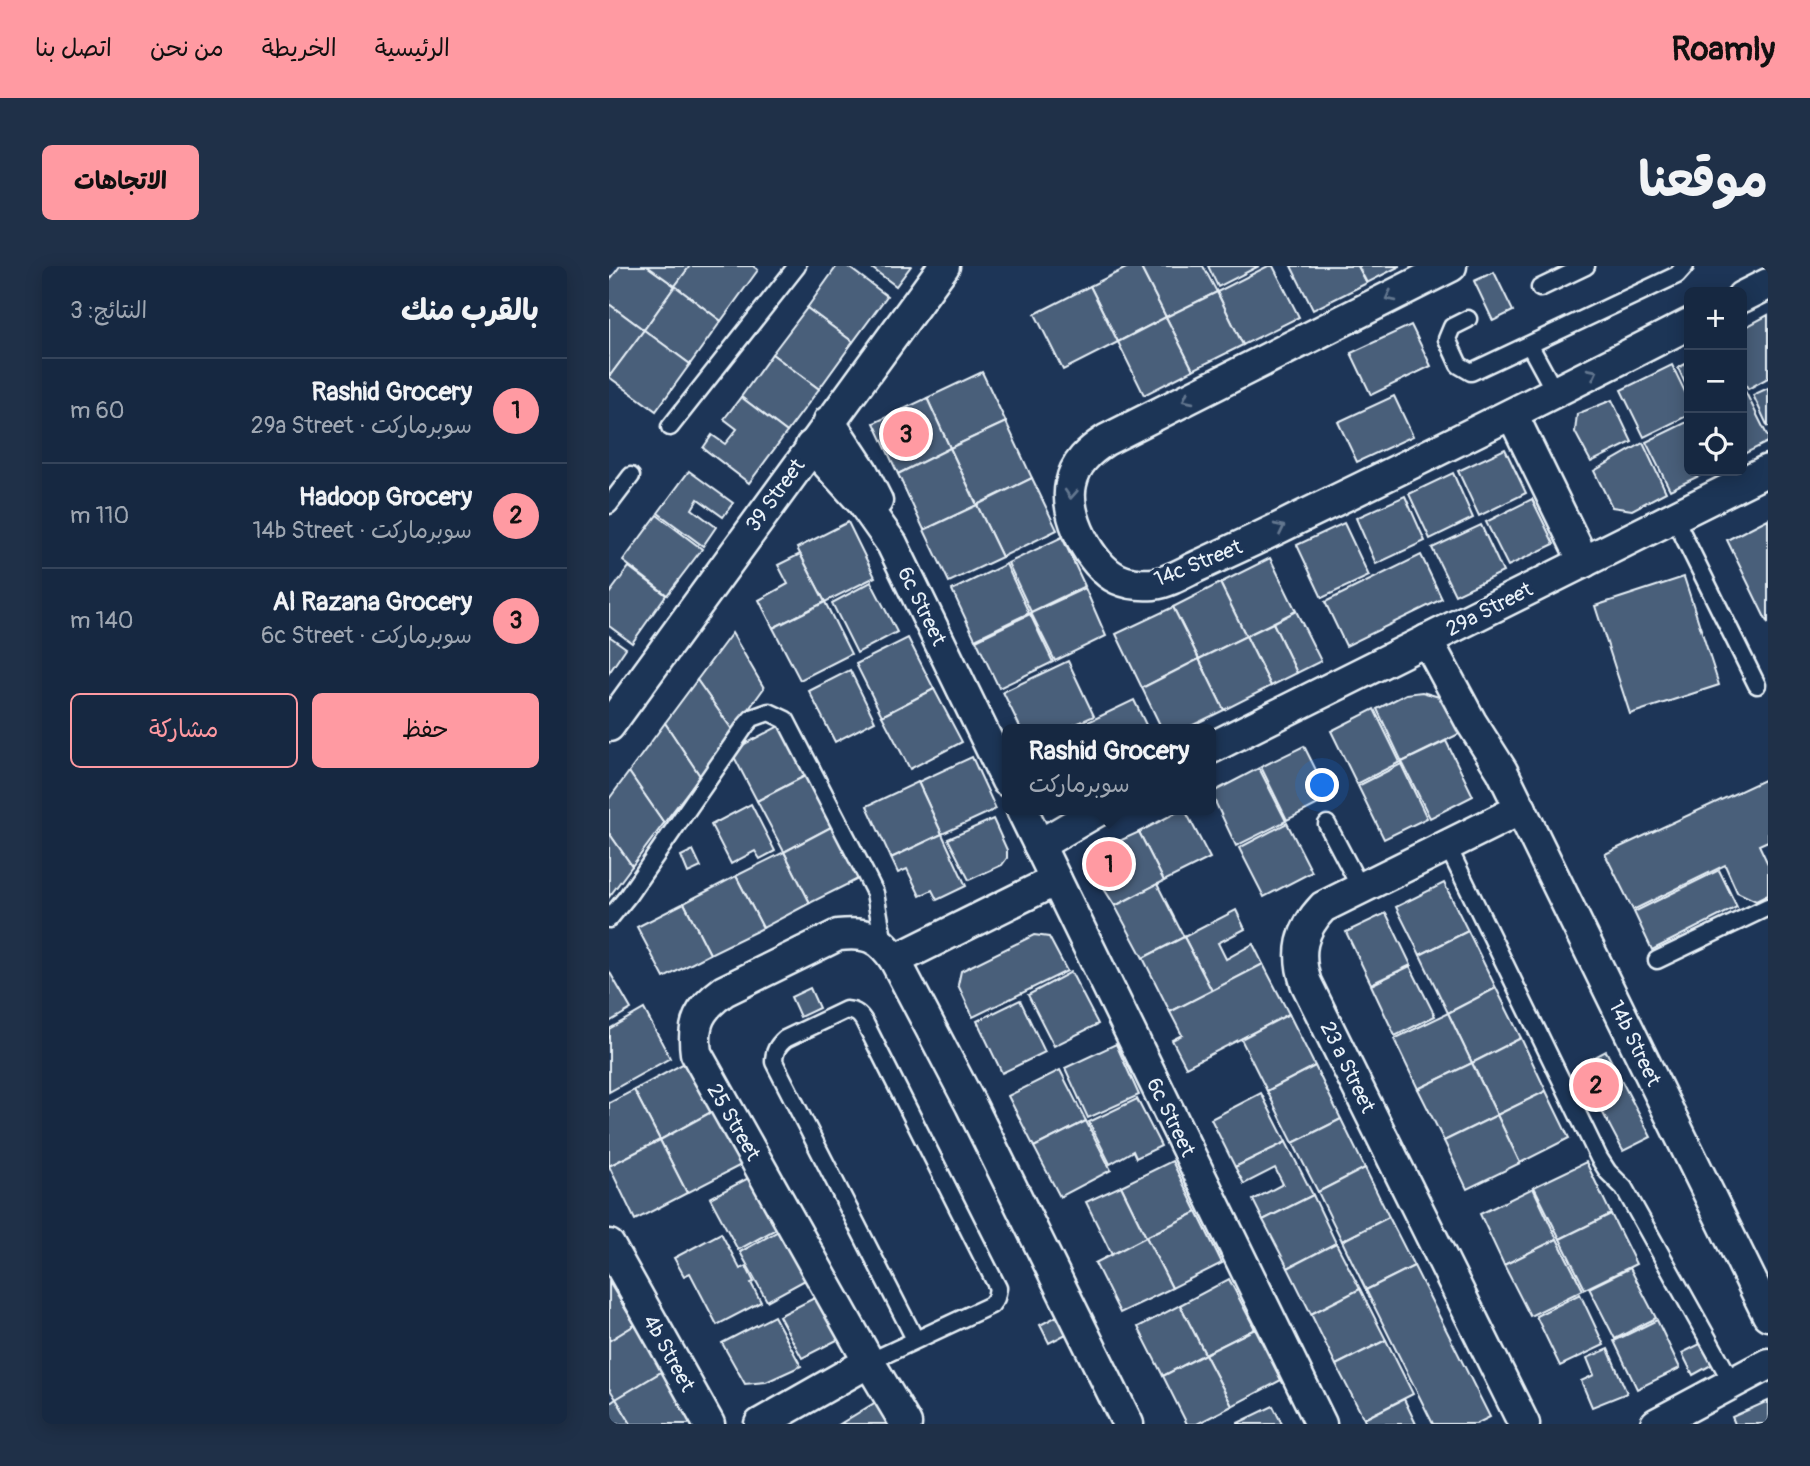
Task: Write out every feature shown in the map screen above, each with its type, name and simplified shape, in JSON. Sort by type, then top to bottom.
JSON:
[{"type":"street","name":"39 Street","points":[[610,721],[944,266]]},
{"type":"street","name":"14c Street","points":[[1451,266],[1089,451],[1077,466],[1071,485],[1070,505],[1090,552],[1102,568],[1118,579],[1137,584],[1157,583],[1264,536],[1684,327]]},
{"type":"street","points":[[1747,294],[1768,284]]},
{"type":"street","points":[[1512,414],[1584,562]]},
{"type":"street","name":"6c Street","points":[[829,421],[871,489],[892,544],[1002,770]]},
{"type":"street","name":"6c Street","points":[[811,446],[856,494],[892,544]]},
{"type":"street","name":"29a Street","points":[[1216,745],[1768,470]]},
{"type":"street","name":"14b Street","points":[[1436,636],[1482,715],[1502,771],[1768,1315]]},
{"type":"street","name":"23 a Street","points":[[1521,809],[1323,907],[1311,919],[1302,942],[1301,967],[1306,983],[1524,1424]]},
{"type":"street","points":[[1030,827],[1058,815]]},
{"type":"street","points":[[1030,827],[1079,815]]},
{"type":"street","name":"6c Street","points":[[1030,827],[1321,1424]]},
{"type":"street","points":[[1056,880],[890,952],[971,1105],[1128,1424]]},
{"type":"street","name":"25 Street","points":[[890,952],[871,937],[855,933],[838,934],[716,996],[698,1017],[694,1035],[696,1053],[703,1070],[906,1424]]},
{"type":"street","name":"4b Street","points":[[609,1245],[709,1424]]},
{"type":"street","points":[[760,1424],[869,1362]]},
{"type":"street","points":[[1655,1424],[1768,1364]]},
{"type":"lane","points":[[670,427],[797,266]]},
{"type":"lane","points":[[1540,288],[1586,266]]},
{"type":"lane","points":[[1468,319],[1452,327],[1447,339],[1459,365],[1466,371],[1475,372],[1677,275],[1685,266]]},
{"type":"lane","points":[[1529,346],[1555,393]]},
{"type":"lane","points":[[609,505],[631,476]]},
{"type":"lane","points":[[1674,517],[1757,685]]},
{"type":"lane","points":[[609,919],[746,725],[752,718],[769,712],[786,720],[870,883],[890,952]]},
{"type":"lane","points":[[1327,824],[1360,887]]},
{"type":"lane","points":[[1447,845],[1603,1166],[1624,1188],[1733,1384]]},
{"type":"lane","points":[[1657,960],[1768,907]]},
{"type":"lane","points":[[869,1362],[991,1305],[998,1288],[861,1016],[846,1010],[786,1039],[778,1045],[774,1062],[915,1339]]},
{"type":"building","points":[[620,266],[647,266],[675,286],[644,330],[609,304],[609,281]]},
{"type":"building","points":[[647,266],[690,266],[675,286]]},
{"type":"building","points":[[690,266],[753,266],[758,270],[721,321],[675,286]]},
{"type":"building","points":[[837,266],[847,266],[887,296],[853,342],[807,308]]},
{"type":"building","points":[[869,266],[911,266],[896,286]]},
{"type":"building","points":[[1130,266],[1140,266],[1166,317],[1118,342],[1090,286]]},
{"type":"building","points":[[1140,266],[1203,266],[1217,292],[1166,317]]},
{"type":"building","points":[[1208,266],[1259,266],[1218,287]]},
{"type":"building","points":[[1268,266],[1273,266],[1299,317],[1243,345],[1217,292]]},
{"type":"building","points":[[1291,266],[1358,266],[1367,283],[1313,310]]},
{"type":"building","points":[[1358,266],[1400,266],[1367,283]]},
{"type":"building","points":[[1494,272],[1513,311],[1493,321],[1474,281]]},
{"type":"building","points":[[675,286],[721,321],[690,364],[644,330]]},
{"type":"building","points":[[1090,286],[1118,342],[1063,370],[1035,314]]},
{"type":"building","points":[[1217,292],[1243,345],[1193,370],[1166,317]]},
{"type":"building","points":[[609,304],[644,330],[609,377]]},
{"type":"building","points":[[807,308],[853,342],[819,389],[772,354]]},
{"type":"building","points":[[1768,315],[1768,378],[1748,389],[1747,387],[1747,326]]},
{"type":"building","points":[[1166,317],[1193,370],[1144,395],[1118,342]]},
{"type":"building","points":[[1411,325],[1431,366],[1371,395],[1351,353]]},
{"type":"building","points":[[644,330],[690,364],[656,411],[609,377]]},
{"type":"building","points":[[772,354],[819,389],[787,432],[741,397]]},
{"type":"building","points":[[1672,365],[1684,390],[1684,417],[1644,437],[1621,390]]},
{"type":"building","points":[[1684,365],[1684,381],[1678,368]]},
{"type":"building","points":[[982,372],[1006,422],[950,448],[927,398]]},
{"type":"building","points":[[1768,388],[1768,427],[1753,395]]},
{"type":"building","points":[[1747,395],[1768,437],[1768,442],[1747,452]]},
{"type":"building","points":[[1394,396],[1413,436],[1357,462],[1338,422]]},
{"type":"building","points":[[741,397],[787,432],[749,483],[703,448],[712,435],[725,444],[737,429],[724,419]]},
{"type":"building","points":[[927,398],[950,448],[898,474],[874,423]]},
{"type":"building","points":[[1612,400],[1632,442],[1591,462],[1575,432],[1577,414]]},
{"type":"building","points":[[1006,422],[1032,478],[977,505],[950,448]]},
{"type":"building","points":[[1684,423],[1684,476],[1699,476],[1670,490],[1646,442]]},
{"type":"building","points":[[1643,443],[1666,492],[1632,510],[1612,507],[1594,471]]},
{"type":"building","points":[[950,448],[977,505],[924,530],[898,474]]},
{"type":"building","points":[[1505,449],[1526,493],[1479,516],[1458,471]]},
{"type":"building","points":[[689,471],[733,503],[723,517],[698,499],[692,509],[716,527],[703,546],[658,513]]},
{"type":"building","points":[[1453,473],[1473,518],[1430,539],[1409,494]]},
{"type":"building","points":[[1032,478],[1057,530],[1002,557],[977,505]]},
{"type":"building","points":[[1405,496],[1425,541],[1376,564],[1356,518]]},
{"type":"building","points":[[1532,499],[1554,544],[1508,566],[1486,522]]},
{"type":"building","points":[[977,505],[1002,557],[949,582],[924,530]]},
{"type":"building","points":[[657,515],[702,549],[667,595],[623,561]]},
{"type":"building","points":[[1768,519],[1768,624],[1727,540]]},
{"type":"building","points":[[848,522],[875,577],[825,602],[797,548]]},
{"type":"building","points":[[1344,523],[1369,576],[1322,598],[1297,545]]},
{"type":"building","points":[[1481,525],[1503,572],[1455,595],[1432,548]]},
{"type":"building","points":[[1062,537],[1085,586],[1031,612],[1008,563]]},
{"type":"building","points":[[800,554],[825,602],[773,628],[759,600],[788,584],[778,565]]},
{"type":"building","points":[[1421,555],[1442,599],[1346,646],[1325,602]]},
{"type":"building","points":[[1270,558],[1296,611],[1246,636],[1220,583]]},
{"type":"building","points":[[1006,564],[1029,613],[975,639],[952,590]]},
{"type":"building","points":[[629,567],[666,595],[632,643],[609,626],[609,594]]},
{"type":"building","points":[[1684,577],[1719,685],[1630,714],[1595,606]]},
{"type":"building","points":[[871,582],[897,632],[857,653],[832,603]]},
{"type":"building","points":[[1220,583],[1246,636],[1199,659],[1173,607]]},
{"type":"building","points":[[1085,588],[1106,636],[1055,661],[1031,613]]},
{"type":"building","points":[[825,602],[851,654],[800,680],[773,628]]},
{"type":"building","points":[[1173,607],[1199,659],[1142,688],[1116,634]]},
{"type":"building","points":[[1296,611],[1321,661],[1297,673],[1273,623]]},
{"type":"building","points":[[1030,614],[1053,662],[999,688],[976,640]]},
{"type":"building","points":[[1273,623],[1297,673],[1271,686],[1246,636]]},
{"type":"building","points":[[732,633],[764,688],[733,731],[697,680]]},
{"type":"building","points":[[609,636],[626,648],[609,673]]},
{"type":"building","points":[[1246,636],[1271,686],[1224,710],[1199,659]]},
{"type":"building","points":[[908,638],[934,689],[882,716],[856,664]]},
{"type":"building","points":[[1199,659],[1224,710],[1195,724],[1160,724],[1142,688]]},
{"type":"building","points":[[1068,661],[1094,716],[1076,724],[1019,724],[1003,692]]},
{"type":"building","points":[[850,670],[875,721],[835,742],[809,691]]},
{"type":"building","points":[[697,680],[733,731],[700,776],[665,723]]},
{"type":"building","points":[[934,689],[962,742],[910,769],[882,716]]},
{"type":"building","points":[[1422,692],[1439,697],[1449,706],[1461,733],[1402,762],[1377,709],[1406,694]]},
{"type":"building","points":[[1134,700],[1146,724],[1084,724]]},
{"type":"building","points":[[1374,709],[1400,762],[1357,784],[1331,731]]},
{"type":"building","points":[[665,723],[700,776],[664,823],[629,772]]},
{"type":"building","points":[[781,725],[807,775],[757,801],[731,751]]},
{"type":"building","points":[[1446,741],[1473,796],[1430,818],[1402,762]]},
{"type":"building","points":[[1304,746],[1330,798],[1287,820],[1261,767]]},
{"type":"building","points":[[972,757],[996,809],[942,834],[918,782]]},
{"type":"building","points":[[1401,764],[1427,818],[1384,839],[1358,786]]},
{"type":"building","points":[[1259,768],[1286,821],[1236,846],[1216,804],[1216,790]]},
{"type":"building","points":[[629,772],[664,823],[632,866],[609,833],[609,799]]},
{"type":"building","points":[[807,775],[833,826],[784,852],[757,801]]},
{"type":"building","points":[[1768,778],[1768,841],[1759,845],[1768,864],[1768,895],[1756,901],[1737,892],[1725,865],[1633,910],[1605,854]]},
{"type":"building","points":[[918,782],[942,834],[891,858],[867,806]]},
{"type":"building","points":[[751,804],[775,851],[760,859],[755,851],[731,864],[711,825]]},
{"type":"building","points":[[1171,815],[1188,815],[1210,858],[1164,881],[1139,832]]},
{"type":"building","points":[[993,819],[1007,850],[1007,858],[1002,865],[969,880],[948,839]]},
{"type":"building","points":[[1287,823],[1312,872],[1264,897],[1239,848]]},
{"type":"building","points":[[833,826],[860,878],[810,903],[784,852]]},
{"type":"building","points":[[1139,832],[1164,881],[1115,906],[1097,878],[1096,866],[1106,847]]},
{"type":"building","points":[[609,833],[632,866],[609,897]]},
{"type":"building","points":[[942,834],[966,886],[937,900],[932,890],[920,896],[907,869],[898,873],[891,858]]},
{"type":"building","points":[[693,850],[701,867],[688,873],[681,856]]},
{"type":"building","points":[[784,852],[810,903],[763,928],[736,876]]},
{"type":"building","points":[[1719,870],[1737,907],[1652,950],[1634,912]]},
{"type":"building","points":[[736,876],[763,928],[710,954],[684,903]]},
{"type":"building","points":[[1444,883],[1468,931],[1420,955],[1396,907]]},
{"type":"building","points":[[1157,884],[1184,937],[1143,958],[1115,906]]},
{"type":"building","points":[[684,903],[710,954],[664,978],[637,927]]},
{"type":"building","points":[[1236,910],[1245,929],[1218,943],[1226,959],[1253,944],[1263,964],[1212,991],[1184,937]]},
{"type":"building","points":[[1386,913],[1411,965],[1371,984],[1346,932]]},
{"type":"building","points":[[1468,931],[1496,988],[1448,1013],[1420,955]]},
{"type":"building","points":[[1034,935],[1049,937],[1067,971],[973,1017],[958,985],[961,971]]},
{"type":"building","points":[[1184,937],[1212,991],[1170,1012],[1143,958]]},
{"type":"building","points":[[1263,964],[1289,1014],[1186,1067],[1172,1040],[1182,1035],[1170,1012]]},
{"type":"building","points":[[1410,966],[1435,1016],[1395,1036],[1371,985]]},
{"type":"building","points":[[609,971],[631,1009],[609,1022]]},
{"type":"building","points":[[1071,972],[1098,1024],[1054,1046],[1028,995]]},
{"type":"building","points":[[810,988],[819,1008],[800,1017],[791,997]]},
{"type":"building","points":[[1496,988],[1521,1038],[1472,1063],[1448,1013]]},
{"type":"building","points":[[1020,1000],[1045,1052],[1002,1073],[977,1021]]},
{"type":"building","points":[[644,1009],[670,1058],[609,1092],[609,1029]]},
{"type":"building","points":[[1448,1013],[1472,1063],[1418,1089],[1394,1039]]},
{"type":"building","points":[[1289,1014],[1315,1066],[1267,1091],[1241,1039]]},
{"type":"building","points":[[1521,1038],[1546,1091],[1497,1115],[1472,1063]]},
{"type":"building","points":[[1116,1044],[1139,1095],[1088,1118],[1065,1068]]},
{"type":"building","points":[[1606,1051],[1651,1137],[1623,1151],[1578,1066]]},
{"type":"building","points":[[688,1061],[713,1111],[660,1140],[634,1090]]},
{"type":"building","points":[[1472,1063],[1497,1115],[1444,1141],[1418,1089]]},
{"type":"building","points":[[1315,1066],[1341,1119],[1293,1143],[1267,1091]]},
{"type":"building","points":[[1060,1070],[1086,1121],[1034,1147],[1008,1096]]},
{"type":"building","points":[[634,1090],[660,1140],[609,1166],[609,1103]]},
{"type":"building","points":[[1546,1091],[1569,1138],[1520,1163],[1497,1115]]},
{"type":"building","points":[[1261,1093],[1286,1142],[1235,1167],[1211,1119]]},
{"type":"building","points":[[1137,1099],[1161,1146],[1136,1158],[1133,1151],[1110,1164],[1089,1122]]},
{"type":"building","points":[[713,1111],[741,1165],[687,1193],[660,1140]]},
{"type":"building","points":[[1497,1115],[1520,1163],[1467,1189],[1444,1141]]},
{"type":"building","points":[[1341,1119],[1365,1168],[1318,1192],[1293,1143]]},
{"type":"building","points":[[1086,1121],[1111,1170],[1060,1197],[1034,1147]]},
{"type":"building","points":[[660,1140],[687,1193],[635,1220],[609,1166]]},
{"type":"building","points":[[1286,1142],[1313,1195],[1263,1220],[1253,1200],[1283,1184],[1275,1168],[1244,1184],[1235,1167]]},
{"type":"building","points":[[1172,1161],[1197,1212],[1146,1237],[1121,1186]]},
{"type":"building","points":[[1586,1162],[1611,1214],[1560,1239],[1534,1187]]},
{"type":"building","points":[[1365,1168],[1389,1217],[1342,1241],[1318,1192]]},
{"type":"building","points":[[760,1172],[787,1223],[738,1250],[710,1198]]},
{"type":"building","points":[[1121,1186],[1146,1237],[1112,1255],[1086,1202]]},
{"type":"building","points":[[1533,1188],[1557,1239],[1504,1265],[1480,1214]]},
{"type":"building","points":[[1313,1195],[1336,1243],[1288,1268],[1263,1220]]},
{"type":"building","points":[[1197,1212],[1222,1263],[1172,1288],[1146,1237]]},
{"type":"building","points":[[1611,1214],[1636,1264],[1585,1289],[1560,1239]]},
{"type":"building","points":[[1389,1217],[1414,1266],[1366,1290],[1342,1241]]},
{"type":"building","points":[[791,1224],[818,1273],[767,1301],[740,1252]]},
{"type":"building","points":[[721,1233],[740,1269],[746,1266],[761,1302],[717,1325],[690,1273],[684,1276],[674,1258]]},
{"type":"building","points":[[1146,1237],[1172,1288],[1120,1313],[1095,1263]]},
{"type":"building","points":[[1557,1239],[1583,1290],[1530,1316],[1504,1265]]},
{"type":"building","points":[[1336,1243],[1360,1289],[1311,1314],[1288,1268]]},
{"type":"building","points":[[1414,1266],[1490,1417],[1476,1424],[1433,1424],[1366,1290]]},
{"type":"building","points":[[1630,1268],[1656,1318],[1615,1339],[1589,1288]]},
{"type":"building","points":[[1229,1279],[1255,1329],[1205,1354],[1180,1305]]},
{"type":"building","points":[[609,1282],[635,1325],[609,1341]]},
{"type":"building","points":[[1360,1289],[1386,1340],[1336,1365],[1311,1314]]},
{"type":"building","points":[[826,1292],[844,1322],[839,1339],[802,1358],[779,1316]]},
{"type":"building","points":[[1580,1294],[1604,1345],[1560,1366],[1536,1316]]},
{"type":"building","points":[[1180,1305],[1205,1354],[1163,1376],[1138,1327]]},
{"type":"building","points":[[1061,1314],[1070,1332],[1049,1343],[1040,1325]]},
{"type":"building","points":[[774,1316],[801,1366],[766,1382],[745,1384],[722,1343]]},
{"type":"building","points":[[1657,1320],[1680,1368],[1637,1389],[1614,1341]]},
{"type":"building","points":[[635,1325],[663,1371],[616,1399],[609,1388],[609,1341]]},
{"type":"building","points":[[1255,1329],[1281,1380],[1232,1406],[1205,1354]]},
{"type":"building","points":[[1386,1340],[1413,1394],[1364,1419],[1336,1365]]},
{"type":"building","points":[[1702,1343],[1713,1364],[1693,1375],[1682,1353]]},
{"type":"building","points":[[1608,1349],[1627,1393],[1592,1407],[1581,1381],[1594,1375],[1587,1358]]},
{"type":"building","points":[[1205,1354],[1232,1406],[1197,1424],[1187,1424],[1163,1376]]},
{"type":"building","points":[[663,1371],[692,1421],[688,1424],[631,1424],[616,1399]]},
{"type":"building","points":[[616,1399],[631,1424],[609,1424],[609,1404]]},
{"type":"building","points":[[881,1399],[895,1424],[840,1424]]},
{"type":"building","points":[[1404,1399],[1416,1424],[1366,1424],[1364,1419]]},
{"type":"building","points":[[1768,1401],[1768,1424],[1735,1424],[1732,1417]]},
{"type":"building","points":[[1273,1406],[1282,1424],[1238,1424],[1238,1423]]},
{"type":"place","name":"Al Razana Grocery","points":[[906,434]]},
{"type":"place","name":"Rashid Grocery","points":[[1109,864]]},
{"type":"place","name":"Hadoop Grocery","points":[[1596,1085]]}]
